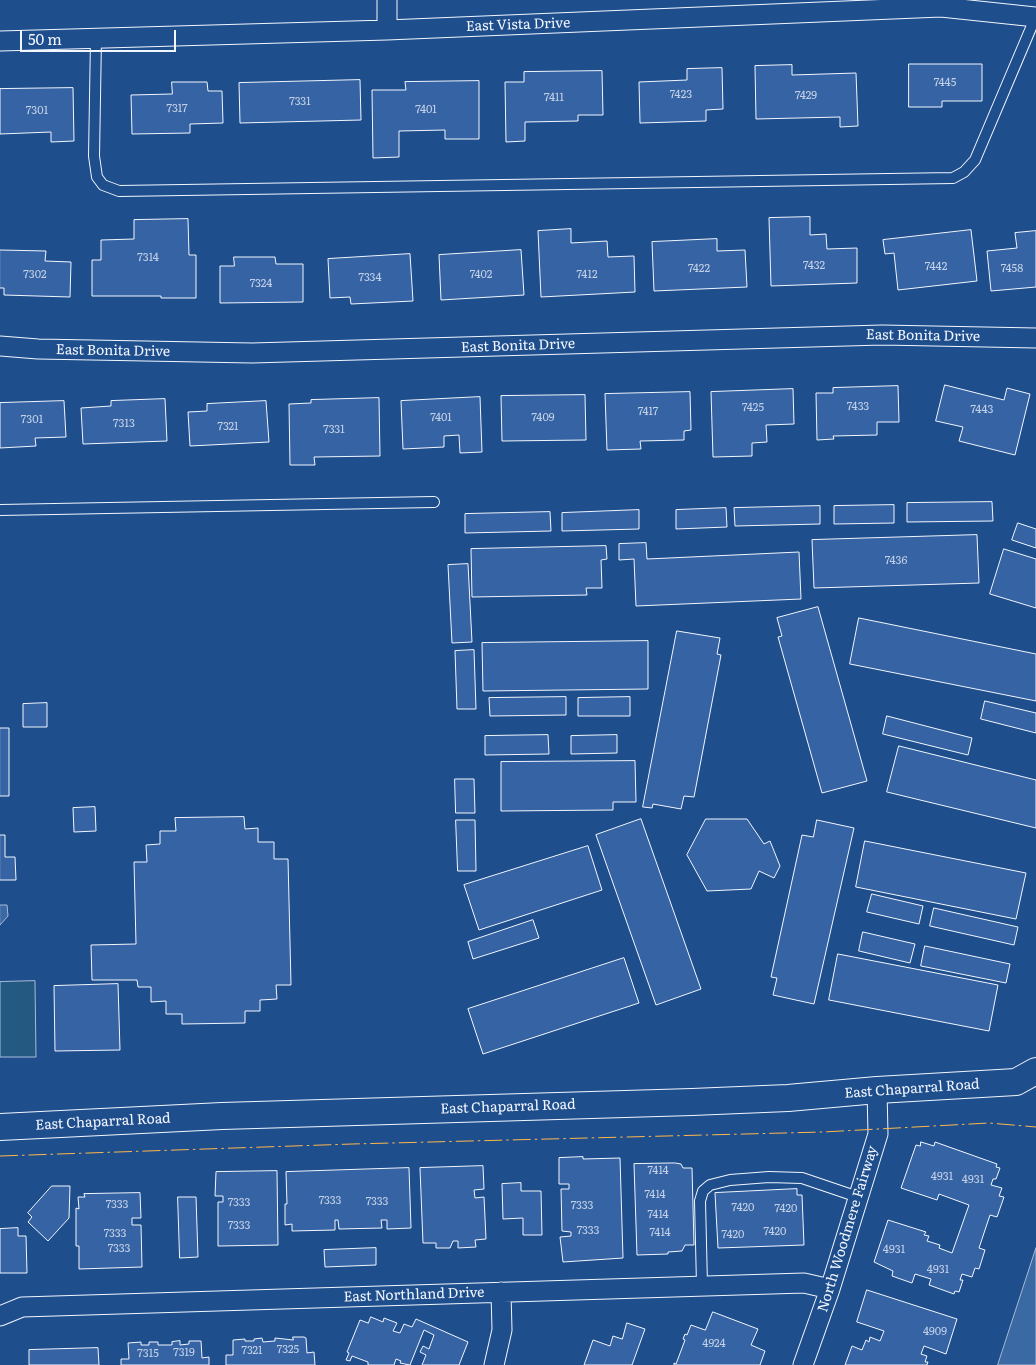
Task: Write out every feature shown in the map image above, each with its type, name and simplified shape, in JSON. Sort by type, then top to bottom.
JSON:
[{"type":"main road","name":"East Chaparral Road","points":[[0,1127],[270,1114],[788,1098],[877,1090],[1029,1082]]},
{"type":"street","points":[[387,0],[388,30]]},
{"type":"street","name":"East Vista Drive","points":[[0,41],[388,30],[941,7],[1036,17]]},
{"type":"street","name":"East Bonita Drive","points":[[0,346],[38,350],[252,354],[882,335],[1036,338]]},
{"type":"street","name":"North Woodmere Fairway","points":[[803,1365],[830,1288],[878,1134],[877,1090]]},
{"type":"street","name":"East Northland Drive","points":[[0,1316],[22,1307],[804,1282],[830,1288]]},
{"type":"street","points":[[494,1365],[502,1330],[501,1292]]},
{"type":"lane","points":[[96,38],[94,156],[97,177],[103,186],[119,191],[953,178],[964,172],[975,160],[1036,17]]},
{"type":"lane","points":[[0,510],[434,502]]},
{"type":"lane","points":[[0,1127],[0,1140]]},
{"type":"lane","points":[[702,1285],[700,1202],[702,1191],[710,1185],[730,1180],[802,1178],[858,1197]]},
{"type":"shaded area","points":[[0,905],[7,905],[8,916],[0,925]]},
{"type":"shaded area","points":[[35,981],[36,1057],[0,1057],[0,982]]},
{"type":"shaded area","points":[[1036,1248],[1036,1365],[998,1365]]},
{"type":"building","points":[[909,64],[982,64],[982,101],[942,101],[942,107],[909,107]]},
{"type":"building","points":[[792,65],[792,75],[856,73],[858,126],[840,127],[840,117],[756,119],[755,66]]},
{"type":"building","points":[[722,68],[723,109],[706,110],[706,121],[640,123],[639,82],[687,80],[687,69]]},
{"type":"building","points":[[602,71],[603,115],[578,115],[578,121],[525,122],[525,141],[506,142],[505,82],[524,82],[524,72]]},
{"type":"building","points":[[360,80],[361,120],[240,123],[239,83]]},
{"type":"building","points":[[479,81],[479,139],[445,139],[445,130],[399,131],[399,157],[373,158],[372,90],[406,90],[405,82]]},
{"type":"building","points":[[172,82],[207,82],[208,91],[222,91],[223,123],[190,124],[190,133],[132,134],[131,95],[172,94]]},
{"type":"building","points":[[73,88],[74,141],[51,142],[51,132],[0,134],[0,89]]},
{"type":"building","points":[[810,217],[810,235],[826,234],[827,249],[857,248],[857,283],[771,286],[769,218]]},
{"type":"building","points":[[188,219],[189,255],[196,255],[196,298],[92,296],[92,260],[101,260],[101,240],[134,239],[134,220]]},
{"type":"building","points":[[571,229],[571,243],[607,241],[608,257],[634,256],[635,292],[541,297],[538,231]]},
{"type":"building","points":[[971,230],[977,281],[898,290],[894,253],[885,254],[883,240]]},
{"type":"building","points":[[1036,231],[1036,287],[991,291],[987,251],[1017,248],[1015,233]]},
{"type":"building","points":[[717,239],[717,251],[745,250],[747,287],[654,291],[652,242]]},
{"type":"building","points":[[0,250],[46,251],[45,261],[71,262],[70,297],[4,295],[4,288],[0,288]]},
{"type":"building","points":[[521,250],[524,295],[441,300],[439,255]]},
{"type":"building","points":[[410,254],[413,301],[351,304],[350,297],[330,298],[328,259]]},
{"type":"building","points":[[234,257],[275,257],[276,264],[303,264],[303,302],[220,303],[220,266],[234,266]]},
{"type":"building","points":[[945,385],[1004,400],[1007,388],[1030,394],[1015,455],[959,441],[963,427],[936,421]]},
{"type":"building","points":[[898,386],[899,422],[877,422],[877,435],[833,436],[834,439],[817,440],[816,393],[833,393],[833,388]]},
{"type":"building","points":[[793,389],[794,424],[766,425],[767,442],[752,443],[752,456],[713,457],[711,392]]},
{"type":"building","points":[[690,392],[691,430],[684,431],[684,440],[640,441],[641,449],[607,450],[605,394]]},
{"type":"building","points":[[585,395],[586,440],[502,441],[501,396]]},
{"type":"building","points":[[480,397],[482,452],[460,453],[459,435],[444,436],[444,447],[403,449],[401,401]]},
{"type":"building","points":[[379,398],[380,456],[314,457],[315,465],[290,465],[289,404],[311,403],[311,400]]},
{"type":"building","points":[[165,399],[167,441],[83,444],[81,408],[111,406],[111,401]]},
{"type":"building","points":[[64,401],[66,437],[35,438],[36,446],[0,448],[0,403]]},
{"type":"building","points":[[266,401],[269,442],[190,446],[188,412],[207,411],[207,404]]},
{"type":"building","points":[[992,502],[993,521],[907,522],[907,503]]},
{"type":"building","points":[[894,505],[894,523],[834,524],[834,506]]},
{"type":"building","points":[[820,506],[820,524],[735,526],[734,508]]},
{"type":"building","points":[[726,508],[727,527],[676,529],[676,510]]},
{"type":"building","points":[[639,510],[639,529],[562,531],[562,513]]},
{"type":"building","points":[[550,512],[551,531],[465,533],[465,514]]},
{"type":"building","points":[[1018,523],[1036,529],[1036,548],[1012,540]]},
{"type":"building","points":[[977,535],[979,583],[814,588],[812,540]]},
{"type":"building","points":[[646,543],[647,559],[799,552],[801,599],[636,606],[634,559],[619,560],[619,544]]},
{"type":"building","points":[[606,546],[607,559],[601,560],[602,588],[586,588],[587,595],[472,597],[471,549]]},
{"type":"building","points":[[1004,549],[1036,559],[1036,608],[990,594]]},
{"type":"building","points":[[468,564],[472,642],[452,643],[448,565]]},
{"type":"building","points":[[818,607],[867,781],[822,793],[778,637],[782,636],[777,618]]},
{"type":"building","points":[[859,618],[1036,654],[1036,701],[850,664]]},
{"type":"building","points":[[677,631],[720,638],[717,654],[721,655],[694,797],[684,796],[681,809],[653,804],[652,808],[643,807]]},
{"type":"building","points":[[648,641],[648,689],[483,691],[482,643]]},
{"type":"building","points":[[474,650],[476,709],[457,709],[455,651]]},
{"type":"building","points":[[566,697],[566,715],[490,716],[489,698]]},
{"type":"building","points":[[630,697],[630,716],[578,716],[578,698]]},
{"type":"building","points":[[985,701],[1036,713],[1036,733],[981,719]]},
{"type":"building","points":[[47,703],[47,727],[23,727],[23,704]]},
{"type":"building","points":[[887,716],[972,738],[968,755],[883,734]]},
{"type":"building","points":[[0,728],[9,728],[9,796],[0,796]]},
{"type":"building","points":[[548,735],[549,754],[485,755],[485,736]]},
{"type":"building","points":[[617,735],[617,753],[571,754],[571,736]]},
{"type":"building","points":[[899,746],[1036,780],[1036,828],[887,792]]},
{"type":"building","points":[[635,761],[636,802],[613,802],[613,810],[501,811],[501,762]]},
{"type":"building","points":[[455,779],[474,779],[475,813],[456,813]]},
{"type":"building","points":[[95,807],[96,831],[74,832],[73,808]]},
{"type":"building","points":[[244,817],[245,829],[258,828],[258,842],[274,842],[274,859],[288,859],[291,985],[276,985],[277,999],[260,1000],[260,1011],[245,1011],[245,1023],[182,1024],[182,1014],[166,1014],[166,1001],[151,1002],[151,987],[138,987],[137,980],[92,980],[91,945],[136,944],[134,862],[147,862],[146,845],[160,844],[160,831],[176,831],[175,818]]},
{"type":"building","points":[[641,819],[701,989],[656,1005],[596,835]]},
{"type":"building","points":[[706,819],[747,819],[764,844],[770,841],[780,866],[774,878],[759,871],[751,889],[707,891],[687,855]]},
{"type":"building","points":[[456,820],[475,820],[476,871],[458,871]]},
{"type":"building","points":[[817,820],[854,828],[814,1004],[773,995],[777,978],[771,977],[802,835],[813,837]]},
{"type":"building","points":[[0,835],[5,835],[5,857],[15,857],[16,880],[0,880]]},
{"type":"building","points":[[865,841],[1026,873],[1016,919],[856,887]]},
{"type":"building","points":[[588,846],[602,890],[479,930],[464,885]]},
{"type":"building","points":[[872,894],[923,906],[919,924],[867,912]]},
{"type":"building","points":[[934,908],[1018,927],[1014,945],[930,926]]},
{"type":"building","points":[[533,920],[539,938],[473,959],[468,942]]},
{"type":"building","points":[[863,932],[915,944],[910,963],[859,951]]},
{"type":"building","points":[[925,946],[1010,964],[1006,983],[921,966]]},
{"type":"building","points":[[838,954],[998,985],[989,1031],[829,1000]]},
{"type":"building","points":[[624,958],[639,1003],[483,1054],[468,1009]]},
{"type":"building","points":[[118,984],[120,1050],[55,1051],[54,986]]},
{"type":"building","points":[[921,1142],[934,1146],[935,1142],[997,1164],[996,1167],[1000,1168],[996,1179],[993,1179],[991,1185],[1002,1188],[999,1196],[1004,1197],[997,1217],[990,1215],[979,1248],[985,1250],[979,1269],[975,1268],[972,1277],[962,1274],[960,1280],[963,1280],[959,1292],[955,1291],[954,1294],[929,1285],[931,1279],[915,1274],[912,1283],[892,1276],[893,1271],[874,1262],[888,1220],[926,1232],[924,1235],[929,1236],[927,1241],[940,1245],[939,1248],[952,1253],[969,1205],[939,1194],[937,1200],[901,1188],[916,1145],[920,1146]]},
{"type":"building","points":[[583,1157],[583,1159],[620,1158],[623,1258],[563,1262],[560,1237],[571,1236],[571,1232],[562,1231],[561,1189],[569,1189],[569,1184],[559,1184],[559,1158]]},
{"type":"building","points":[[634,1164],[681,1164],[683,1168],[692,1168],[694,1245],[685,1245],[682,1251],[668,1252],[668,1254],[637,1255]]},
{"type":"building","points":[[483,1166],[484,1189],[474,1190],[475,1198],[484,1197],[486,1239],[475,1240],[476,1247],[458,1248],[458,1241],[453,1241],[450,1248],[436,1248],[436,1243],[423,1243],[420,1168]]},
{"type":"building","points":[[409,1168],[411,1228],[387,1229],[387,1220],[381,1220],[382,1228],[339,1229],[338,1220],[335,1220],[335,1230],[292,1231],[292,1224],[285,1225],[285,1204],[287,1204],[286,1172]]},
{"type":"building","points":[[277,1171],[278,1245],[218,1246],[218,1202],[223,1202],[223,1196],[215,1196],[216,1172]]},
{"type":"building","points":[[521,1183],[521,1191],[541,1191],[542,1235],[523,1235],[523,1218],[503,1219],[502,1184]]},
{"type":"building","points":[[52,1186],[70,1186],[69,1218],[48,1241],[28,1222],[32,1217],[28,1213]]},
{"type":"building","points":[[797,1189],[797,1195],[802,1195],[804,1245],[718,1248],[715,1193]]},
{"type":"building","points":[[140,1193],[141,1218],[132,1218],[132,1225],[141,1225],[142,1267],[79,1269],[79,1246],[76,1246],[76,1208],[79,1209],[78,1197],[85,1197],[84,1194]]},
{"type":"building","points":[[178,1197],[196,1197],[198,1257],[180,1258]]},
{"type":"building","points":[[18,1228],[18,1236],[26,1236],[27,1273],[0,1273],[0,1229]]},
{"type":"building","points":[[376,1248],[376,1265],[325,1267],[324,1250]]},
{"type":"building","points":[[867,1290],[957,1319],[946,1354],[924,1346],[921,1354],[927,1356],[925,1362],[928,1362],[927,1365],[845,1365],[852,1346],[862,1350],[866,1340],[869,1342],[870,1337],[880,1341],[884,1331],[857,1322]]},
{"type":"building","points":[[713,1312],[758,1329],[751,1345],[765,1351],[760,1365],[674,1365],[685,1340],[683,1339],[685,1334],[687,1335],[691,1325],[705,1330]]},
{"type":"building","points":[[371,1317],[383,1322],[384,1318],[397,1323],[393,1331],[400,1333],[404,1324],[412,1327],[416,1319],[468,1342],[459,1365],[422,1365],[426,1355],[420,1352],[423,1346],[429,1349],[434,1335],[424,1330],[410,1365],[400,1363],[401,1361],[396,1359],[394,1365],[368,1365],[368,1362],[352,1356],[350,1361],[346,1360],[349,1353],[347,1352],[360,1320],[368,1323]]},
{"type":"building","points":[[627,1323],[645,1329],[632,1365],[584,1365],[593,1340],[610,1346],[613,1336],[622,1339]]},
{"type":"building","points":[[293,1337],[306,1338],[307,1353],[314,1352],[315,1365],[226,1365],[226,1355],[233,1355],[233,1340],[245,1339],[245,1341],[254,1341],[254,1339],[262,1338],[263,1342],[275,1341],[275,1338],[293,1340]]},
{"type":"building","points":[[180,1341],[180,1345],[189,1344],[189,1341],[201,1341],[202,1358],[209,1357],[209,1365],[121,1365],[121,1359],[129,1359],[128,1343],[141,1342],[141,1345],[149,1345],[149,1342],[158,1342],[158,1345],[172,1345],[172,1342]]},
{"type":"building","points":[[98,1348],[99,1365],[29,1365],[29,1350]]},
{"type":"power","points":[[0,1156],[352,1144],[823,1132],[989,1123],[1036,1127]]}]
